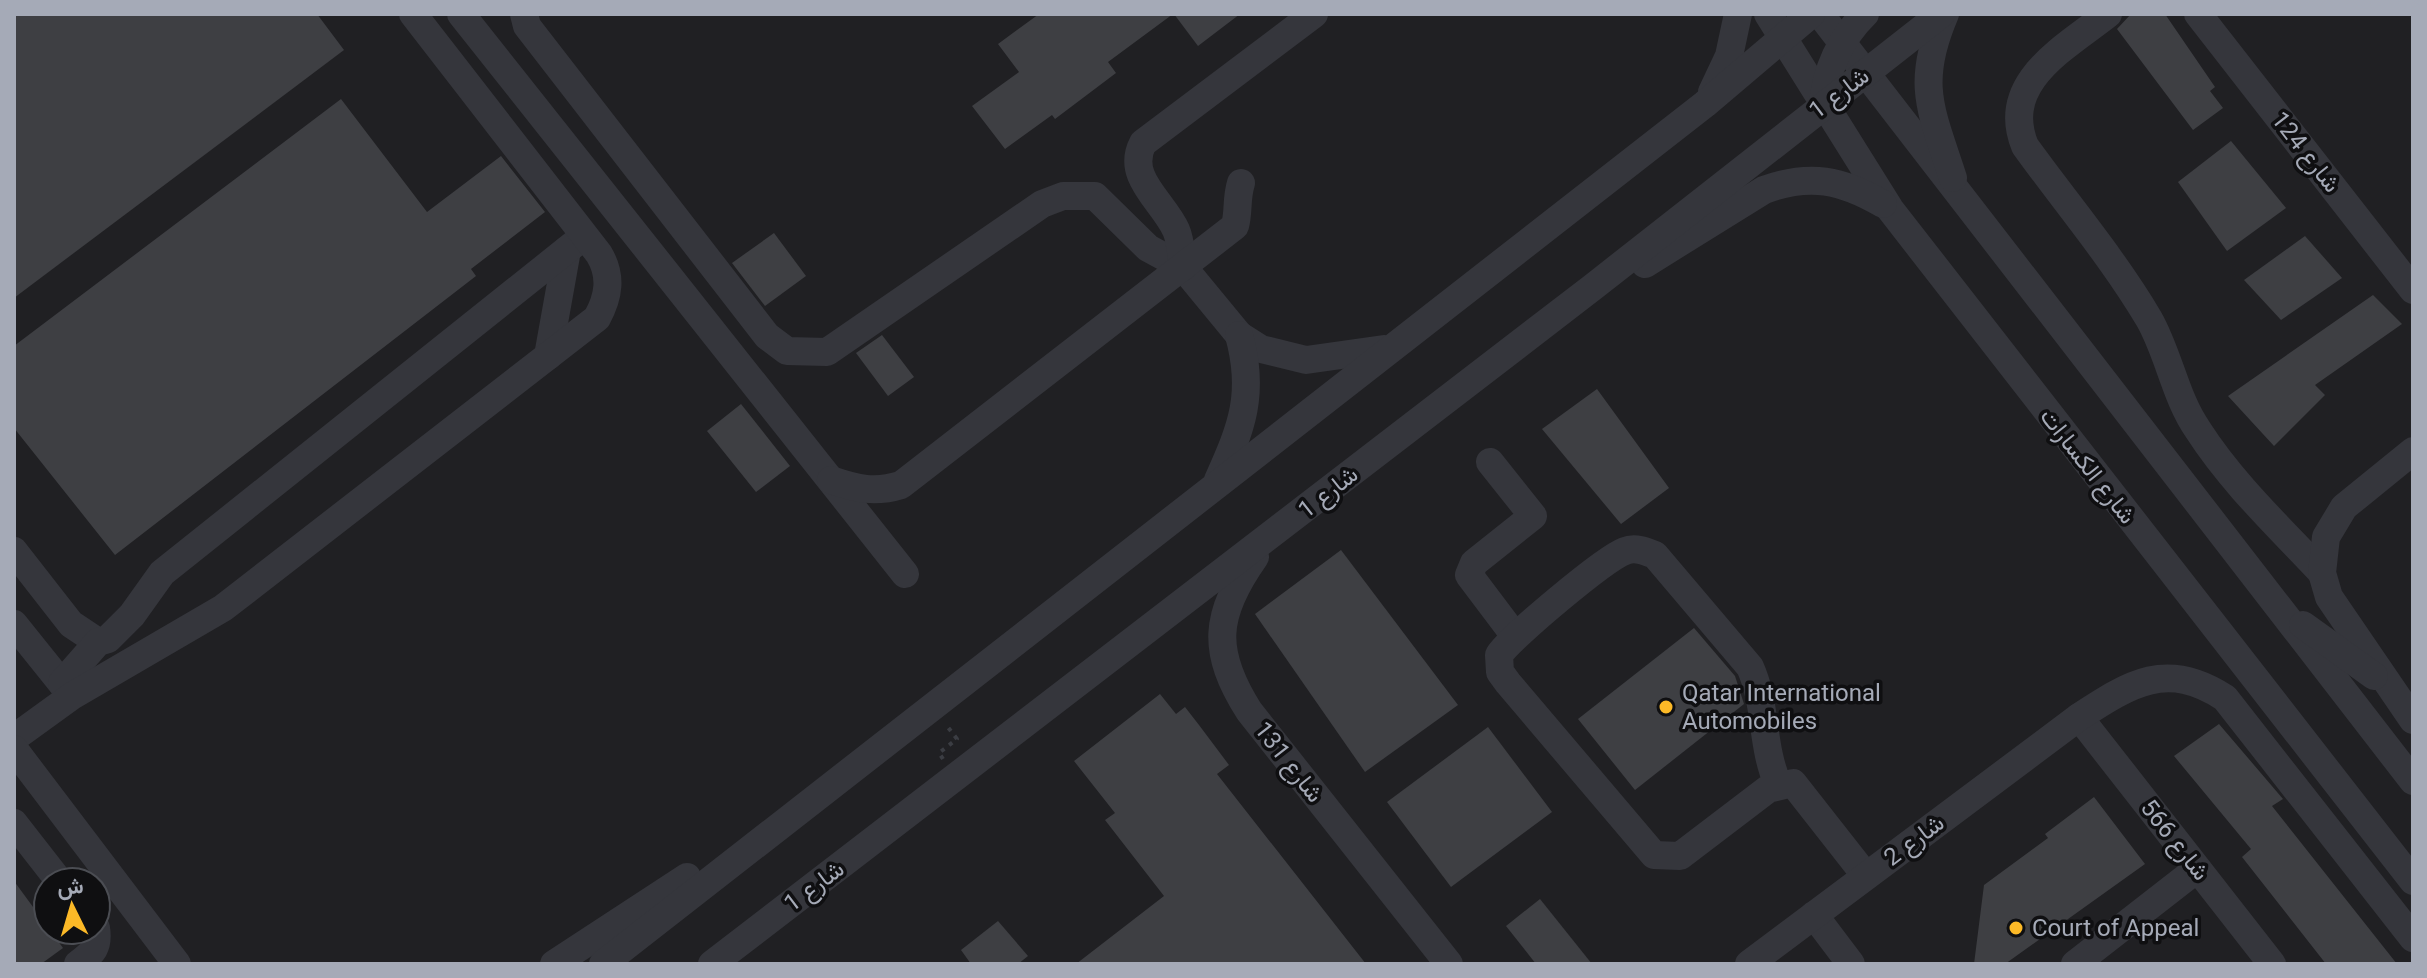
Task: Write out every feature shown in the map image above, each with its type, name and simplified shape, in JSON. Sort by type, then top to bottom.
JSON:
[{"type":"street","points":[[67,689],[223,608],[597,318],[606,298],[604,263],[575,243],[413,14]]},
{"type":"street","points":[[461,14],[905,574]]},
{"type":"street","points":[[524,14],[527,26],[767,336],[787,351],[827,352],[1042,204],[1063,196],[1095,196],[1148,248],[1183,267],[1239,335],[1261,349],[1306,360],[1390,348]]},
{"type":"street","points":[[1183,267],[1176,230],[1138,171],[1136,155],[1143,143],[1314,14]]},
{"type":"street","points":[[1705,104],[1729,56],[1738,14]]},
{"type":"street","points":[[603,964],[1705,104],[1776,26],[1811,14]]},
{"type":"street","points":[[1820,14],[1959,198],[2413,781]]},
{"type":"street","points":[[1823,105],[1829,75],[1842,45],[1865,14]]},
{"type":"street","points":[[1943,14],[1933,42],[1926,82],[1959,198]]},
{"type":"street","name":"شارع 1","points":[[712,964],[1270,537],[1943,14]]},
{"type":"street","points":[[2108,14],[2031,78],[2018,103],[2019,132],[2025,146],[2147,316],[2196,428],[2241,487],[2322,573]]},
{"type":"street","name":"شارع 124","points":[[2198,14],[2413,290]]},
{"type":"street","name":"شارع الكسارات","points":[[1776,26],[1890,209],[2413,881]]},
{"type":"street","points":[[1593,287],[1655,259],[1764,190],[1783,183],[1830,180],[1854,187],[1890,209]]},
{"type":"street","points":[[831,480],[862,490],[882,491],[901,485],[1235,226],[1238,215],[1235,201],[1241,183]]},
{"type":"street","points":[[548,356],[575,243]]},
{"type":"street","points":[[14,738],[67,689],[98,642],[108,639],[132,615],[155,580],[169,566],[575,243]]},
{"type":"street","points":[[1217,483],[1246,409],[1246,360],[1239,335]]},
{"type":"street","points":[[2413,451],[2357,494],[2334,521],[2326,537],[2322,573],[2329,597],[2413,720]]},
{"type":"street","points":[[1490,462],[1533,516],[1474,563],[1469,575],[1515,636]]},
{"type":"street","name":"شارع 131","points":[[1270,537],[1239,580],[1228,605],[1222,650],[1225,669],[1249,711],[1449,964]]},
{"type":"street","points":[[1778,784],[1766,749],[1758,688],[1750,667],[1655,555],[1633,549],[1624,552],[1515,636],[1499,655],[1500,672],[1654,855],[1680,856],[1778,784],[1793,783],[1866,876]]},
{"type":"street","points":[[14,551],[71,624],[98,642]]},
{"type":"street","points":[[2280,608],[2393,691]]},
{"type":"street","points":[[14,624],[67,689]]},
{"type":"street","points":[[2232,652],[2254,735]]},
{"type":"street","points":[[2079,717],[2124,688],[2145,680],[2169,678],[2207,686],[2225,698],[2413,938]]},
{"type":"street","name":"شارع 566","points":[[2079,717],[2272,964]]},
{"type":"street","name":"شارع 2","points":[[1749,964],[2079,717]]},
{"type":"street","points":[[14,749],[177,964]]},
{"type":"street","points":[[554,964],[830,787]]},
{"type":"street","points":[[14,823],[48,866]]},
{"type":"street","points":[[2075,964],[2197,869]]},
{"type":"street","points":[[1814,915],[1851,964]]},
{"type":"street","points":[[78,964],[93,953],[96,946]]},
{"type":"path","points":[[932,706],[957,739],[939,753],[957,776]]},
{"type":"shaded area","points":[[14,14],[2413,14],[2413,964],[14,964]]},
{"type":"building","points":[[14,14],[317,14],[344,50],[14,298]]},
{"type":"building","points":[[1039,14],[1173,14],[1108,62],[1116,73],[1055,119],[1052,115],[1005,149],[972,106],[1019,72],[998,44]]},
{"type":"building","points":[[1174,14],[1240,14],[1198,46]]},
{"type":"building","points":[[2131,14],[2165,14],[2215,87],[2210,91],[2223,108],[2193,130],[2117,29]]},
{"type":"building","points":[[341,99],[427,212],[501,156],[545,212],[471,269],[476,276],[115,555],[14,428],[14,346]]},
{"type":"building","points":[[2231,141],[2286,208],[2227,251],[2178,182]]},
{"type":"building","points":[[774,233],[806,276],[765,306],[732,263]]},
{"type":"building","points":[[2305,236],[2342,278],[2281,320],[2244,280]]},
{"type":"building","points":[[2373,295],[2402,324],[2315,385],[2325,395],[2274,446],[2228,396]]},
{"type":"building","points":[[882,335],[914,377],[888,396],[856,353]]},
{"type":"building","points":[[1597,389],[1669,488],[1621,524],[1542,429]]},
{"type":"building","points":[[741,404],[790,466],[756,492],[707,431]]},
{"type":"building","points":[[1341,550],[1458,705],[1365,772],[1255,614]]},
{"type":"building","name":"Qatar International Automobiles","points":[[1694,628],[1735,676],[1744,704],[1635,790],[1578,719]]},
{"type":"building","points":[[1160,694],[1176,714],[1185,707],[1199,725],[1229,765],[1217,774],[1366,964],[1076,964],[1164,896],[1105,820],[1115,813],[1074,761]]},
{"type":"building","points":[[2219,724],[2283,799],[2272,806],[2397,964],[2326,964],[2242,857],[2251,849],[2174,756]]},
{"type":"building","points":[[1488,727],[1552,812],[1451,887],[1387,802]]},
{"type":"building","points":[[2094,797],[2145,864],[2005,964],[1974,964],[1984,885],[2048,838],[2045,834]]},
{"type":"building","points":[[14,881],[32,906],[32,946],[63,948],[41,964],[14,964]]},
{"type":"building","points":[[1540,899],[1592,964],[1536,964],[1506,926]]},
{"type":"building","points":[[998,921],[1028,956],[1018,964],[971,964],[961,950]]},
{"type":"place","name":"Qatar International Automobiles","points":[[1666,707]]},
{"type":"place","name":"Court of Appeal","points":[[2016,928]]}]
